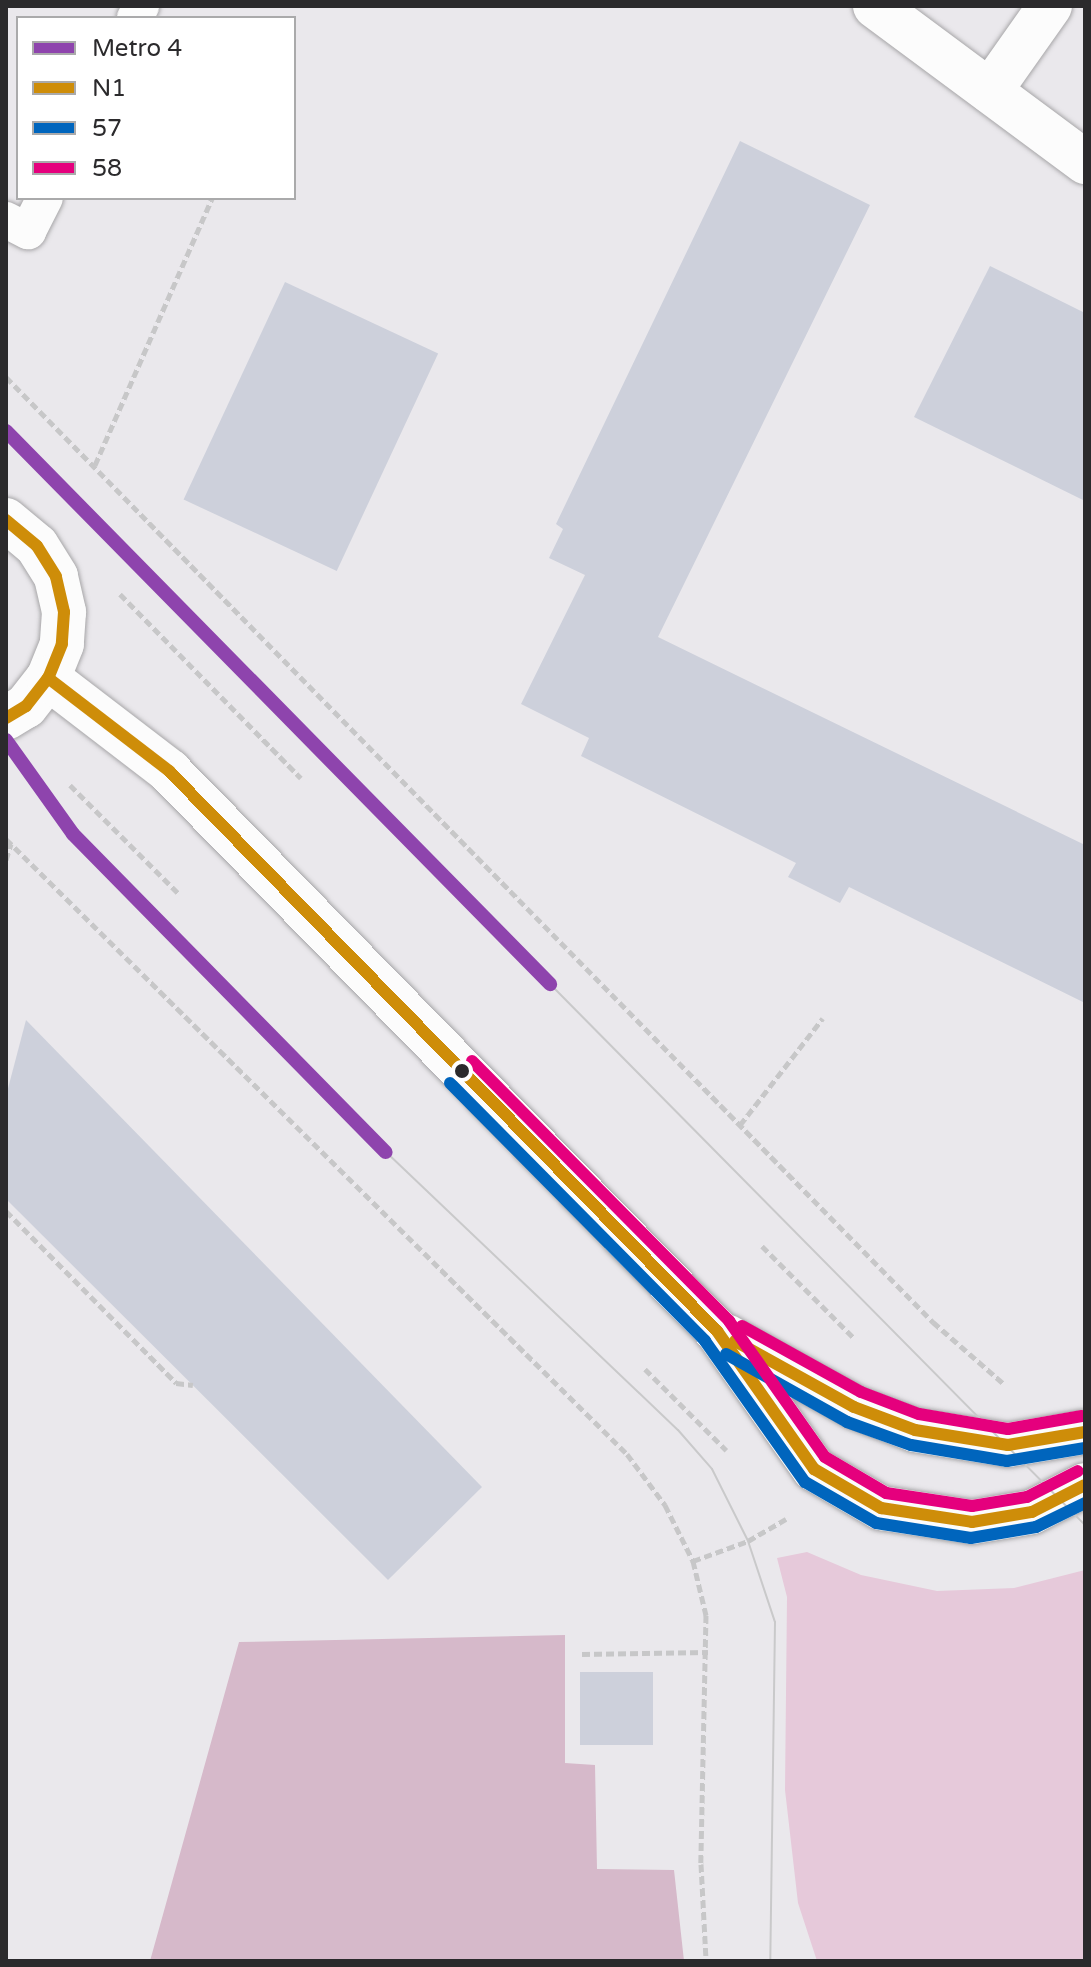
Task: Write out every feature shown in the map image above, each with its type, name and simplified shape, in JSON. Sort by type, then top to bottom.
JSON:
[{"type":"street","points":[[875,6],[1085,162]]},
{"type":"street","points":[[990,91],[1050,6]]},
{"type":"street","points":[[6,520],[37,546],[56,577],[63,622],[62,644],[48,678],[26,706],[6,718]]},
{"type":"street","points":[[48,678],[169,771],[717,1331],[814,1469],[881,1508],[938,1520],[1002,1521],[1061,1501],[1085,1485]]},
{"type":"street","points":[[717,1331],[854,1407],[915,1430],[1008,1445],[1085,1432]]},
{"type":"lane","points":[[6,220],[28,231],[44,200]]},
{"type":"path","points":[[95,465],[211,200]]},
{"type":"path","points":[[6,377],[975,1363],[1010,1388]]},
{"type":"path","points":[[127,602],[301,778]]},
{"type":"path","points":[[70,785],[180,895]]},
{"type":"path","points":[[6,860],[8,841]]},
{"type":"path","points":[[8,841],[627,1454],[665,1505],[693,1561],[708,1652],[701,1864],[706,1961]]},
{"type":"path","points":[[740,1125],[823,1018]]},
{"type":"path","points":[[6,1211],[176,1383],[193,1385]]},
{"type":"path","points":[[762,1246],[866,1350]]},
{"type":"path","points":[[645,1369],[736,1459]]},
{"type":"path","points":[[693,1561],[748,1541],[793,1515]]},
{"type":"path","points":[[582,1654],[708,1652]]},
{"type":"shaded area","points":[[807,1552],[861,1575],[937,1591],[1014,1588],[1085,1570],[1085,1961],[817,1961],[798,1903],[785,1790],[787,1597],[777,1558]]},
{"type":"shaded area","points":[[565,1635],[565,1763],[595,1765],[597,1869],[674,1870],[684,1961],[150,1961],[239,1642]]},
{"type":"building","points":[[740,141],[870,205],[658,637],[1085,845],[1085,1003],[849,887],[840,903],[788,877],[796,863],[581,756],[589,738],[521,704],[585,575],[549,558],[563,529],[556,524]]},
{"type":"building","points":[[990,266],[1085,313],[1085,501],[914,417]]},
{"type":"building","points":[[285,282],[438,353],[337,571],[184,500]]},
{"type":"building","points":[[26,1020],[482,1487],[388,1580],[6,1199],[6,1096]]},
{"type":"building","points":[[580,1672],[653,1672],[653,1745],[580,1745]]},
{"type":"tram line","points":[[550,984],[1085,1525]]},
{"type":"tram line","points":[[386,1152],[678,1430],[712,1469],[748,1541],[775,1622],[770,1961]]},
{"type":"metro line","name":"4","points":[[6,431],[550,984]]},
{"type":"metro line","name":"4","points":[[6,740],[73,834],[386,1152]]},
{"type":"transit line","name":"N1","points":[[6,520],[37,546],[56,577],[64,612],[62,644],[48,678],[26,706],[6,718]]},
{"type":"transit line","name":"N1","points":[[48,678],[169,771],[717,1331],[814,1469],[881,1508],[972,1522],[1032,1512],[1085,1485]]},
{"type":"transit line","name":"58","points":[[472,1061],[729,1321],[825,1457],[886,1493],[972,1506],[1027,1497],[1078,1471]]},
{"type":"transit line","name":"57","points":[[450,1083],[705,1341],[805,1482],[876,1523],[971,1538],[1036,1527],[1085,1503]]},
{"type":"transit line","name":"58","points":[[742,1326],[861,1392],[919,1414],[1008,1429],[1082,1416]]},
{"type":"transit line","name":"N1","points":[[735,1341],[854,1407],[915,1430],[1008,1445],[1085,1432]]},
{"type":"transit line","name":"57","points":[[726,1354],[847,1422],[911,1445],[1007,1461],[1085,1448]]}]
